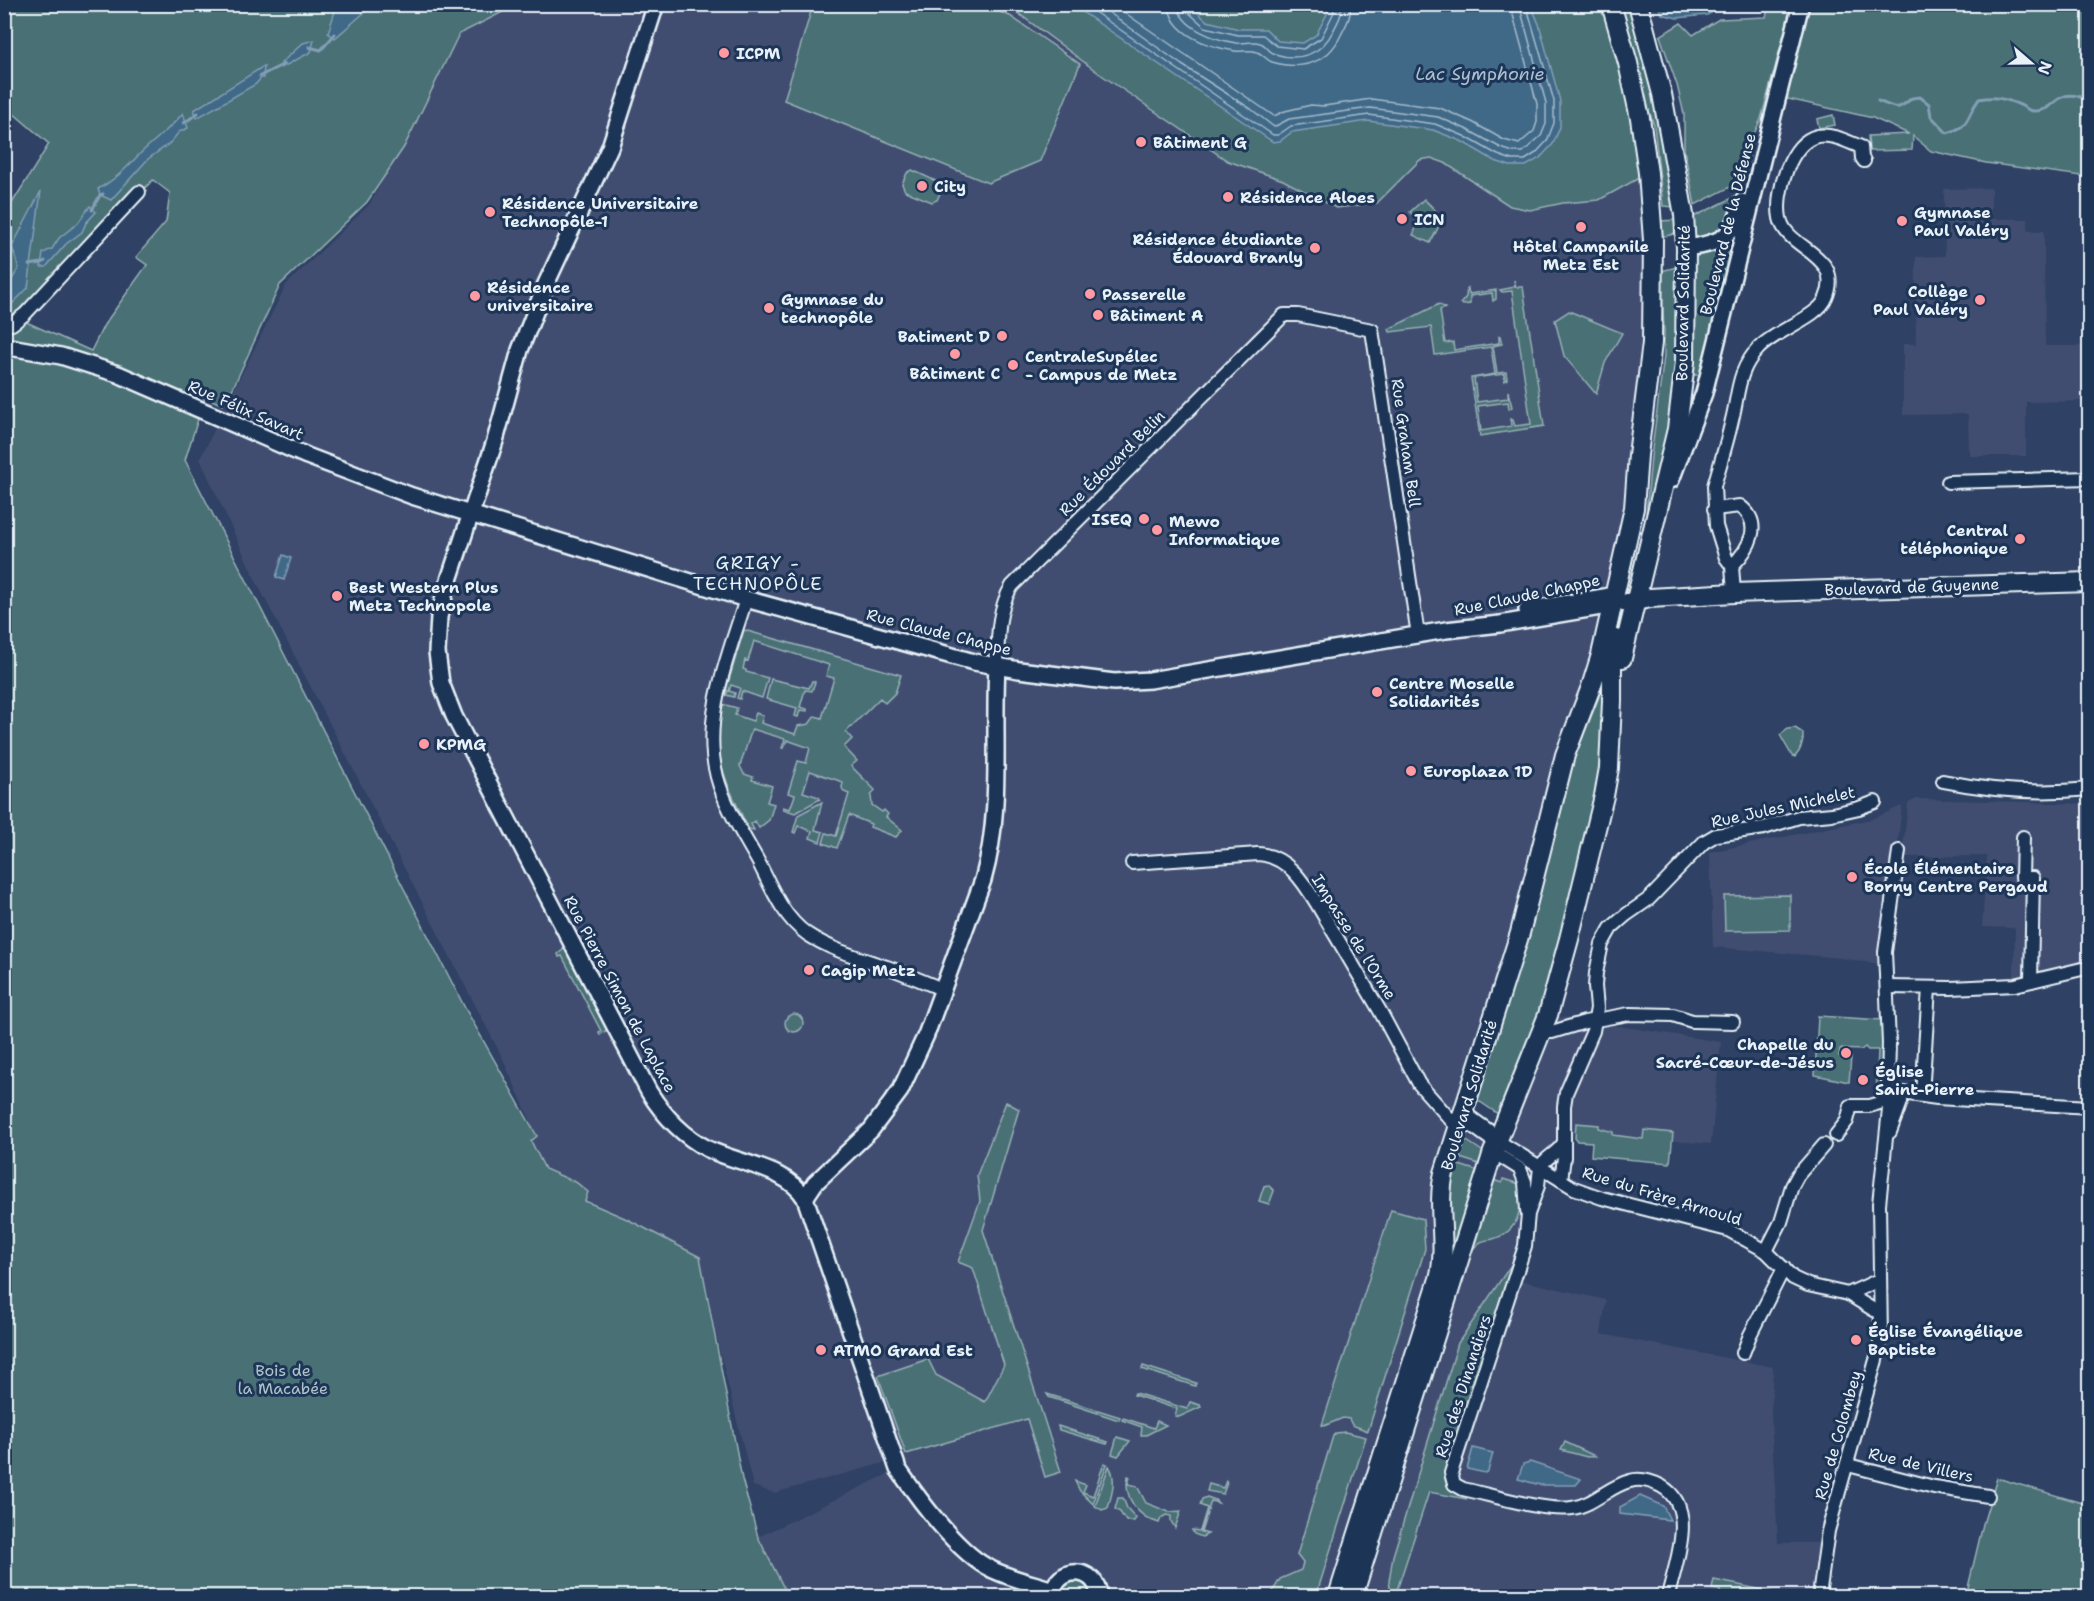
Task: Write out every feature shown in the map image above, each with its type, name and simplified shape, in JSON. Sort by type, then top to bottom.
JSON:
[{"type":"main road","name":"Boulevard Solidarité","points":[[1353,1596],[1496,1147],[1542,1032],[1569,939],[1609,768],[1612,701],[1652,343],[1654,278],[1648,173],[1640,118],[1628,63],[1611,4]]},
{"type":"main road","name":"Boulevard Solidarité","points":[[1338,1596],[1442,1268],[1441,1184],[1520,933],[1565,755],[1656,516],[1677,429],[1685,362],[1684,215],[1662,94],[1638,4]]},
{"type":"main road","points":[[1653,246],[1676,256],[1686,247]]},
{"type":"main road","name":"Boulevard de Guyenne","points":[[1625,598],[1734,592],[2090,582]]},
{"type":"main road","points":[[1460,1122],[1496,1147]]},
{"type":"street","name":"Rue Pierre Simon de Laplace","points":[[656,4],[610,147],[546,284],[520,350],[495,441],[445,592],[438,627],[438,669],[448,704],[649,1092],[659,1107],[678,1128],[701,1145],[792,1182],[800,1189],[898,1468],[911,1488],[970,1555],[988,1568],[1053,1593]]},
{"type":"street","name":"Boulevard de la Défense","points":[[1656,516],[1704,393],[1801,4]]},
{"type":"street","points":[[1686,247],[1719,241],[1731,232],[1738,219],[1751,171],[1773,122]]},
{"type":"street","points":[[1734,592],[1732,566],[1722,548],[1716,526],[1714,486],[1733,419],[1737,388],[1753,355],[1765,341],[1818,309],[1824,302],[1829,289],[1827,272],[1822,262],[1812,251],[1792,238],[1780,219],[1782,189],[1788,168],[1798,148],[1819,136],[1836,137],[1861,147],[1864,161]]},
{"type":"street","points":[[4,324],[12,324],[25,314],[139,192]]},
{"type":"street","name":"Rue Édouard Belin","points":[[997,666],[1001,611],[1004,598],[1012,586],[1284,315],[1298,315]]},
{"type":"street","name":"Rue Graham Bell","points":[[1298,315],[1372,330],[1418,635]]},
{"type":"street","name":"Rue Félix Savart","points":[[4,346],[61,356],[118,374],[361,478],[471,515]]},
{"type":"street","points":[[1948,482],[2090,478]]},
{"type":"street","points":[[1714,509],[1740,506],[1749,513],[1753,525],[1751,538],[1741,557],[1732,566]]},
{"type":"street","name":"Rue Claude Chappe","points":[[471,515],[746,599],[974,662],[1114,682],[1134,682],[1446,630],[1500,624],[1625,598]]},
{"type":"street","points":[[746,599],[717,698],[711,739],[714,765],[721,790],[783,909],[794,923],[806,933],[834,947],[942,989]]},
{"type":"street","points":[[805,1198],[815,1183],[871,1131],[900,1091],[921,1049],[983,879],[994,827],[997,666]]},
{"type":"street","points":[[1943,781],[1977,788],[2005,790],[2090,789]]},
{"type":"street","name":"Rue Jules Michelet","points":[[1561,1180],[1566,1093],[1596,1020],[1596,973],[1602,944],[1611,928],[1649,899],[1704,842],[1716,835],[1753,830],[1799,817],[1832,814],[1875,802]]},
{"type":"street","points":[[2023,837],[2022,878],[2033,878],[2031,981]]},
{"type":"street","points":[[1896,1101],[1888,1085],[1889,1043],[1885,952],[1899,851]]},
{"type":"street","name":"Impasse de l'Orme","points":[[1132,863],[1258,854],[1276,857],[1283,862],[1307,888],[1317,904],[1380,1011],[1419,1084],[1434,1102],[1454,1109],[1460,1122]]},
{"type":"street","points":[[1887,987],[2015,985],[2090,967]]},
{"type":"street","points":[[1919,1095],[1929,988]]},
{"type":"street","points":[[1542,1032],[1629,1014],[1673,1015],[1692,1021],[1733,1023]]},
{"type":"street","points":[[1836,1135],[1848,1121],[1851,1106],[1869,1106],[1919,1095],[2090,1107]]},
{"type":"street","name":"Rue de Colombey","points":[[1819,1596],[1825,1543],[1881,1338],[1879,1204],[1887,1138],[1896,1101]]},
{"type":"street","points":[[1540,1167],[1563,1145]]},
{"type":"street","points":[[1743,1353],[1781,1265],[1778,1246],[1781,1222],[1792,1186],[1798,1175],[1824,1145]]},
{"type":"street","name":"Rue du Frère Arnould","points":[[1496,1147],[1540,1167],[1574,1188],[1602,1198],[1728,1230],[1766,1251],[1793,1278],[1808,1285],[1848,1294],[1874,1310],[1880,1311]]},
{"type":"street","name":"Rue des Dinandiers","points":[[1496,1147],[1520,1168],[1525,1182],[1528,1214],[1525,1246],[1462,1438],[1451,1479],[1457,1487],[1463,1489],[1557,1509],[1574,1508],[1590,1503],[1617,1486],[1630,1481],[1646,1480],[1662,1486],[1678,1503],[1683,1521],[1668,1596]]},
{"type":"street","points":[[792,1182],[811,1176],[836,1163]]},
{"type":"street","name":"Rue des Dinandiers","points":[[1528,1214],[1538,1186],[1540,1167]]},
{"type":"street","points":[[1766,1251],[1781,1222]]},
{"type":"street","points":[[1848,1294],[1879,1280]]},
{"type":"street","name":"Rue de Villers","points":[[1848,1465],[1934,1487],[1988,1496]]},
{"type":"street","points":[[1053,1593],[1057,1582],[1063,1576],[1082,1573],[1097,1585],[1100,1596]]},
{"type":"shaded area","points":[[522,5],[1611,5],[1629,59],[1653,309],[1634,508],[1457,1131],[1495,1147],[1548,1015],[1721,1042],[1711,1144],[1563,1132],[1562,1145],[1543,1162],[1515,1279],[1606,1300],[1601,1334],[1773,1367],[1771,1415],[1778,1543],[1825,1543],[1819,1596],[788,1596],[758,1537],[898,1469],[895,1460],[774,1493],[753,1486],[720,1352],[700,1257],[585,1200],[588,1192],[577,1183],[545,1169],[530,1141],[537,1135],[502,1057],[257,583],[200,459],[286,285],[370,204],[461,32]]},
{"type":"shaded area","name":"Collège Paul Valéry","points":[[1991,188],[1991,219],[2028,219],[2028,231],[2044,231],[2045,346],[2089,346],[2089,401],[2026,402],[2026,456],[1969,456],[1968,414],[1903,415],[1903,344],[1916,344],[1916,257],[1945,256],[1944,189]]},
{"type":"shaded area","points":[[1917,799],[2089,804],[2089,959],[2014,977],[2015,928],[1982,927],[1987,856],[1902,857],[1908,803]]},
{"type":"shaded area","points":[[1902,806],[1887,938],[1880,964],[1841,958],[1713,947],[1710,852],[1872,819]]},
{"type":"green space","name":"Bois de la Macabée","points":[[5,5],[517,5],[459,34],[404,147],[367,202],[280,285],[223,405],[205,397],[185,460],[465,1008],[537,1136],[531,1141],[545,1169],[577,1183],[588,1192],[585,1201],[627,1219],[700,1257],[742,1479],[758,1537],[788,1596],[5,1596],[4,216],[49,144],[5,106]],"holes":[[[153,180],[170,193],[166,222],[136,257],[147,265],[104,325],[91,351],[24,321]]]},
{"type":"green space","points":[[813,5],[982,5],[1010,16],[1080,64],[1040,161],[988,183],[784,100]]},
{"type":"green space","points":[[999,5],[1611,5],[1648,173],[1599,200],[1563,203],[1530,210],[1510,206],[1445,163],[1431,158],[1420,160],[1377,203],[1336,208],[1283,180],[1228,161],[1100,74],[1019,14]]},
{"type":"green space","points":[[1617,5],[1632,5],[1651,79],[1676,207],[1663,206],[1654,125],[1637,77]]},
{"type":"green space","points":[[1769,5],[1792,5],[1761,119],[1754,134],[1744,180],[1695,205],[1684,149],[1684,114],[1677,85],[1660,36],[1681,23],[1693,35],[1719,19],[1766,17]]},
{"type":"green space","points":[[1801,5],[2089,5],[2089,177],[1986,163],[1931,151],[1913,136],[1912,150],[1869,151],[1868,136],[1909,134],[1873,118],[1779,97]]},
{"type":"green space","points":[[1833,115],[1835,125],[1819,128],[1817,119]]},
{"type":"green space","name":"City","points":[[912,170],[940,183],[942,189],[937,200],[932,202],[905,191],[902,184],[907,173]]},
{"type":"green space","points":[[1741,194],[1736,211],[1715,237],[1692,240],[1689,219]]},
{"type":"green space","points":[[1424,199],[1436,211],[1440,219],[1430,243],[1413,235],[1416,222],[1410,212]]},
{"type":"green space","points":[[1678,220],[1674,233],[1661,236],[1659,221]]},
{"type":"green space","points":[[1738,228],[1703,370],[1700,375],[1693,375],[1690,373],[1692,254]]},
{"type":"green space","points":[[1677,267],[1677,370],[1671,428],[1649,518],[1646,515],[1651,457],[1664,356],[1661,271]]},
{"type":"green space","points":[[1514,280],[1516,287],[1523,287],[1544,426],[1480,436],[1471,378],[1495,374],[1491,347],[1435,355],[1431,327],[1390,332],[1389,329],[1439,304],[1445,308],[1440,310],[1445,343],[1453,342],[1454,350],[1499,343],[1500,336],[1502,344],[1493,346],[1497,373],[1506,372],[1507,379],[1505,381],[1504,374],[1474,378],[1477,402],[1508,398],[1508,391],[1512,407],[1509,409],[1508,402],[1478,406],[1481,431],[1512,426],[1511,419],[1515,426],[1531,424],[1512,291],[1502,292],[1500,290],[1515,287]]},
{"type":"green space","points":[[1467,287],[1469,294],[1496,290],[1496,299],[1493,301],[1492,293],[1470,296],[1470,304],[1463,305],[1461,303],[1466,297]]},
{"type":"green space","points":[[1569,311],[1622,333],[1605,363],[1596,394],[1564,356],[1555,320]]},
{"type":"green space","points":[[744,630],[901,675],[895,693],[885,703],[880,698],[846,732],[852,739],[844,747],[857,761],[851,766],[875,790],[871,796],[872,805],[882,812],[884,810],[888,814],[886,817],[902,830],[896,837],[870,827],[871,824],[849,815],[837,848],[823,843],[826,833],[836,836],[849,794],[842,788],[843,782],[810,771],[803,792],[820,799],[795,813],[783,809],[783,807],[790,809],[795,795],[788,793],[798,761],[806,763],[810,748],[787,740],[782,748],[785,739],[752,729],[740,766],[744,774],[753,777],[752,780],[772,786],[767,802],[774,804],[769,820],[759,828],[755,821],[751,824],[754,830],[749,829],[728,784],[719,754],[718,738],[722,704],[737,708],[735,715],[753,721],[756,713],[763,716],[761,723],[795,734],[798,726],[809,724],[815,716],[822,718],[834,678],[826,676],[829,665],[754,641],[743,669],[746,672],[768,678],[762,698],[742,691],[740,699],[737,698],[740,688],[731,685],[729,691],[735,693],[734,697],[726,695]]},
{"type":"green space","points":[[1607,655],[1601,763],[1590,830],[1540,1010],[1501,1116],[1473,1097],[1555,835],[1575,756],[1599,697],[1600,680]]},
{"type":"green space","points":[[771,679],[809,688],[812,681],[815,682],[812,691],[805,690],[800,707],[807,711],[800,710],[798,717],[795,716],[797,708],[766,699]]},
{"type":"green space","points":[[1795,728],[1803,733],[1803,737],[1802,746],[1795,757],[1792,756],[1780,735],[1788,729]]},
{"type":"green space","points":[[822,802],[815,830],[823,832],[820,842],[810,838],[812,831],[798,826],[795,833],[793,832],[798,815]]},
{"type":"green space","points":[[1790,895],[1790,930],[1725,931],[1724,896]]},
{"type":"green space","points":[[564,949],[569,950],[609,1028],[600,1035],[601,1031],[562,956],[559,957],[558,954]]},
{"type":"green space","points":[[794,1014],[800,1017],[803,1023],[800,1029],[794,1032],[788,1029],[785,1023],[788,1017]]},
{"type":"green space","points":[[1818,1016],[1883,1020],[1882,1097],[1876,1097],[1878,1050],[1868,1050],[1865,1047],[1861,1050],[1840,1049],[1839,1056],[1851,1057],[1849,1082],[1815,1075]]},
{"type":"green space","points":[[1006,1102],[1019,1109],[983,1230],[1061,1472],[1045,1477],[1027,1419],[906,1454],[878,1376],[928,1359],[936,1375],[985,1402],[1004,1365],[973,1268],[958,1262],[980,1201],[977,1175]]},
{"type":"green space","points":[[1576,1123],[1599,1125],[1599,1128],[1613,1132],[1613,1135],[1643,1139],[1644,1130],[1673,1133],[1670,1163],[1591,1156],[1592,1142],[1577,1141],[1575,1138]]},
{"type":"green space","points":[[1464,1139],[1485,1153],[1482,1165],[1454,1156]]},
{"type":"green space","points":[[1453,1163],[1481,1172],[1450,1267],[1446,1194]]},
{"type":"green space","points":[[1503,1179],[1520,1184],[1520,1210],[1514,1225],[1502,1236],[1480,1242],[1473,1249],[1471,1248],[1493,1180],[1502,1183]]},
{"type":"green space","points":[[1268,1185],[1274,1191],[1269,1204],[1259,1201],[1264,1186]]},
{"type":"green space","points":[[1391,1210],[1423,1219],[1425,1249],[1368,1431],[1352,1425],[1349,1419],[1343,1418],[1324,1426],[1322,1425]]},
{"type":"green space","points":[[1513,1262],[1445,1472],[1448,1485],[1467,1499],[1429,1492],[1395,1596],[1392,1596],[1389,1581],[1393,1556],[1458,1343]]},
{"type":"green space","points":[[1143,1366],[1196,1383],[1195,1386],[1142,1369]]},
{"type":"green space","points":[[1135,1393],[1187,1409],[1190,1402],[1201,1407],[1179,1417],[1175,1416],[1177,1409],[1134,1395]]},
{"type":"green space","points":[[1047,1394],[1120,1417],[1119,1420],[1049,1397]]},
{"type":"green space","points":[[1123,1418],[1154,1428],[1157,1421],[1166,1425],[1146,1435],[1141,1435],[1142,1427],[1122,1420]]},
{"type":"green space","points":[[1058,1426],[1108,1442],[1107,1444],[1059,1430]]},
{"type":"green space","points":[[1345,1432],[1366,1437],[1316,1596],[1270,1596],[1280,1579],[1301,1570],[1303,1563],[1297,1555],[1333,1436],[1336,1433]]},
{"type":"green space","points":[[1117,1437],[1130,1441],[1118,1456],[1112,1454]]},
{"type":"green space","points":[[1565,1442],[1595,1456],[1587,1457],[1561,1450]]},
{"type":"green space","points":[[1104,1463],[1107,1464],[1093,1504],[1080,1491],[1075,1481],[1086,1485],[1083,1492],[1093,1496]]},
{"type":"green space","points":[[1109,1466],[1113,1476],[1112,1492],[1108,1508],[1102,1510],[1095,1506]]},
{"type":"green space","points":[[1128,1476],[1130,1477],[1128,1484],[1137,1486],[1146,1503],[1169,1512],[1181,1511],[1175,1528],[1171,1516],[1166,1515],[1159,1523],[1145,1516],[1134,1506],[1128,1492],[1127,1484]]},
{"type":"green space","points":[[1997,1478],[2089,1505],[2089,1596],[1966,1596],[1983,1524]]},
{"type":"green space","points":[[1226,1481],[1223,1494],[1207,1491],[1209,1484],[1223,1488]]},
{"type":"green space","points":[[1207,1497],[1218,1503],[1211,1501],[1201,1532],[1208,1534],[1202,1537],[1194,1534],[1192,1530],[1200,1531],[1207,1508],[1200,1505],[1202,1499]]},
{"type":"green space","points":[[1118,1498],[1123,1498],[1127,1508],[1136,1518],[1134,1521],[1126,1521],[1115,1509]]},
{"type":"green space","points":[[1714,1580],[1778,1593],[1778,1596],[1720,1594],[1720,1590],[1712,1589]]},
{"type":"green space","points":[[1074,1581],[1081,1582],[1090,1596],[1061,1596],[1064,1587]]},
{"type":"water","points":[[337,4],[373,5],[335,38],[328,33]]},
{"type":"water","name":"Lac Symphonie","points":[[1072,5],[1189,5],[1207,21],[1239,29],[1266,29],[1278,41],[1303,43],[1316,35],[1329,10],[1326,5],[1531,5],[1539,24],[1560,101],[1560,127],[1553,144],[1540,158],[1526,166],[1510,166],[1495,161],[1461,141],[1433,130],[1368,121],[1292,132],[1280,141],[1273,142]]},
{"type":"water","points":[[1658,5],[1710,5],[1712,8],[1711,13],[1707,15],[1677,18],[1662,14]]},
{"type":"water","points":[[314,40],[311,52],[281,68],[281,63],[303,43]]},
{"type":"water","points":[[264,66],[263,78],[256,84],[197,118],[194,110]]},
{"type":"water","points":[[183,113],[188,128],[179,132],[170,143],[148,159],[111,200],[100,195],[98,189],[118,176]]},
{"type":"water","points":[[41,191],[28,288],[6,310],[11,281],[19,268],[12,247]]},
{"type":"water","points":[[90,206],[96,212],[86,223],[82,232],[66,244],[46,267],[41,267],[43,253],[52,249],[59,238],[78,223]]},
{"type":"water","points":[[283,555],[291,558],[284,580],[276,577]]},
{"type":"water","points":[[1473,1448],[1493,1453],[1488,1471],[1485,1473],[1467,1469]]},
{"type":"water","points":[[1530,1462],[1581,1479],[1576,1485],[1540,1485],[1518,1479],[1523,1464]]},
{"type":"water","points":[[1640,1496],[1663,1506],[1670,1520],[1620,1514],[1620,1507]]},
{"type":"waterway","points":[[309,47],[321,50],[335,34]]},
{"type":"waterway","points":[[260,76],[284,64]]},
{"type":"waterway","points":[[1878,101],[1899,107],[1912,98],[1920,97],[1929,104],[1931,116],[1947,133],[1955,131],[1964,124],[1979,99],[2005,100],[2033,111],[2047,108],[2057,100],[2070,95],[2090,101]]},
{"type":"waterway","points":[[184,123],[198,113]]},
{"type":"waterway","points":[[92,210],[100,195],[103,194]]},
{"type":"waterway","points":[[29,265],[45,261]]},
{"type":"place","name":"ICPM","points":[[724,53]]},
{"type":"place","name":"Bâtiment G","points":[[1141,142]]},
{"type":"place","name":"City","points":[[922,186]]},
{"type":"place","name":"Résidence Aloes","points":[[1228,197]]},
{"type":"place","name":"Résidence Universitaire Technopôle-1","points":[[490,212]]},
{"type":"place","name":"ICN","points":[[1402,219]]},
{"type":"place","name":"Gymnase Paul Valéry","points":[[1902,221]]},
{"type":"place","name":"Hôtel Campanile Metz Est","points":[[1581,227]]},
{"type":"place","name":"Résidence étudiante Édouard Branly","points":[[1315,248]]},
{"type":"place","name":"Passerelle","points":[[1090,294]]},
{"type":"place","name":"Résidence universitaire","points":[[475,296]]},
{"type":"place","name":"Collège Paul Valéry","points":[[1980,300]]},
{"type":"place","name":"Gymnase du technopôle","points":[[769,308]]},
{"type":"place","name":"Bâtiment A","points":[[1098,315]]},
{"type":"place","name":"Batiment D","points":[[1002,336]]},
{"type":"place","name":"Bâtiment C","points":[[955,354]]},
{"type":"place","name":"CentraleSupélec - Campus de Metz","points":[[1013,365]]},
{"type":"place","name":"ISEQ","points":[[1144,519]]},
{"type":"place","name":"Mewo Informatique","points":[[1157,530]]},
{"type":"place","name":"Central téléphonique","points":[[2020,539]]},
{"type":"place","name":"Best Western Plus Metz Technopole","points":[[337,596]]},
{"type":"place","name":"Centre Moselle Solidarités","points":[[1377,692]]},
{"type":"place","name":"KPMG","points":[[424,744]]},
{"type":"place","name":"Europlaza 1D","points":[[1411,771]]},
{"type":"place","name":"École Élémentaire Borny Centre Pergaud","points":[[1852,877]]},
{"type":"place","name":"Cagip Metz","points":[[809,970]]},
{"type":"place","name":"Chapelle du Sacré-Cœur-de-Jésus","points":[[1846,1053]]},
{"type":"place","name":"Église Saint-Pierre","points":[[1863,1080]]},
{"type":"place","name":"Église Évangélique Baptiste","points":[[1856,1340]]},
{"type":"place","name":"ATMO Grand Est","points":[[821,1350]]},
{"type":"district","name":"GRIGY - TECHNOPÔLE","points":[[758,573]]}]
